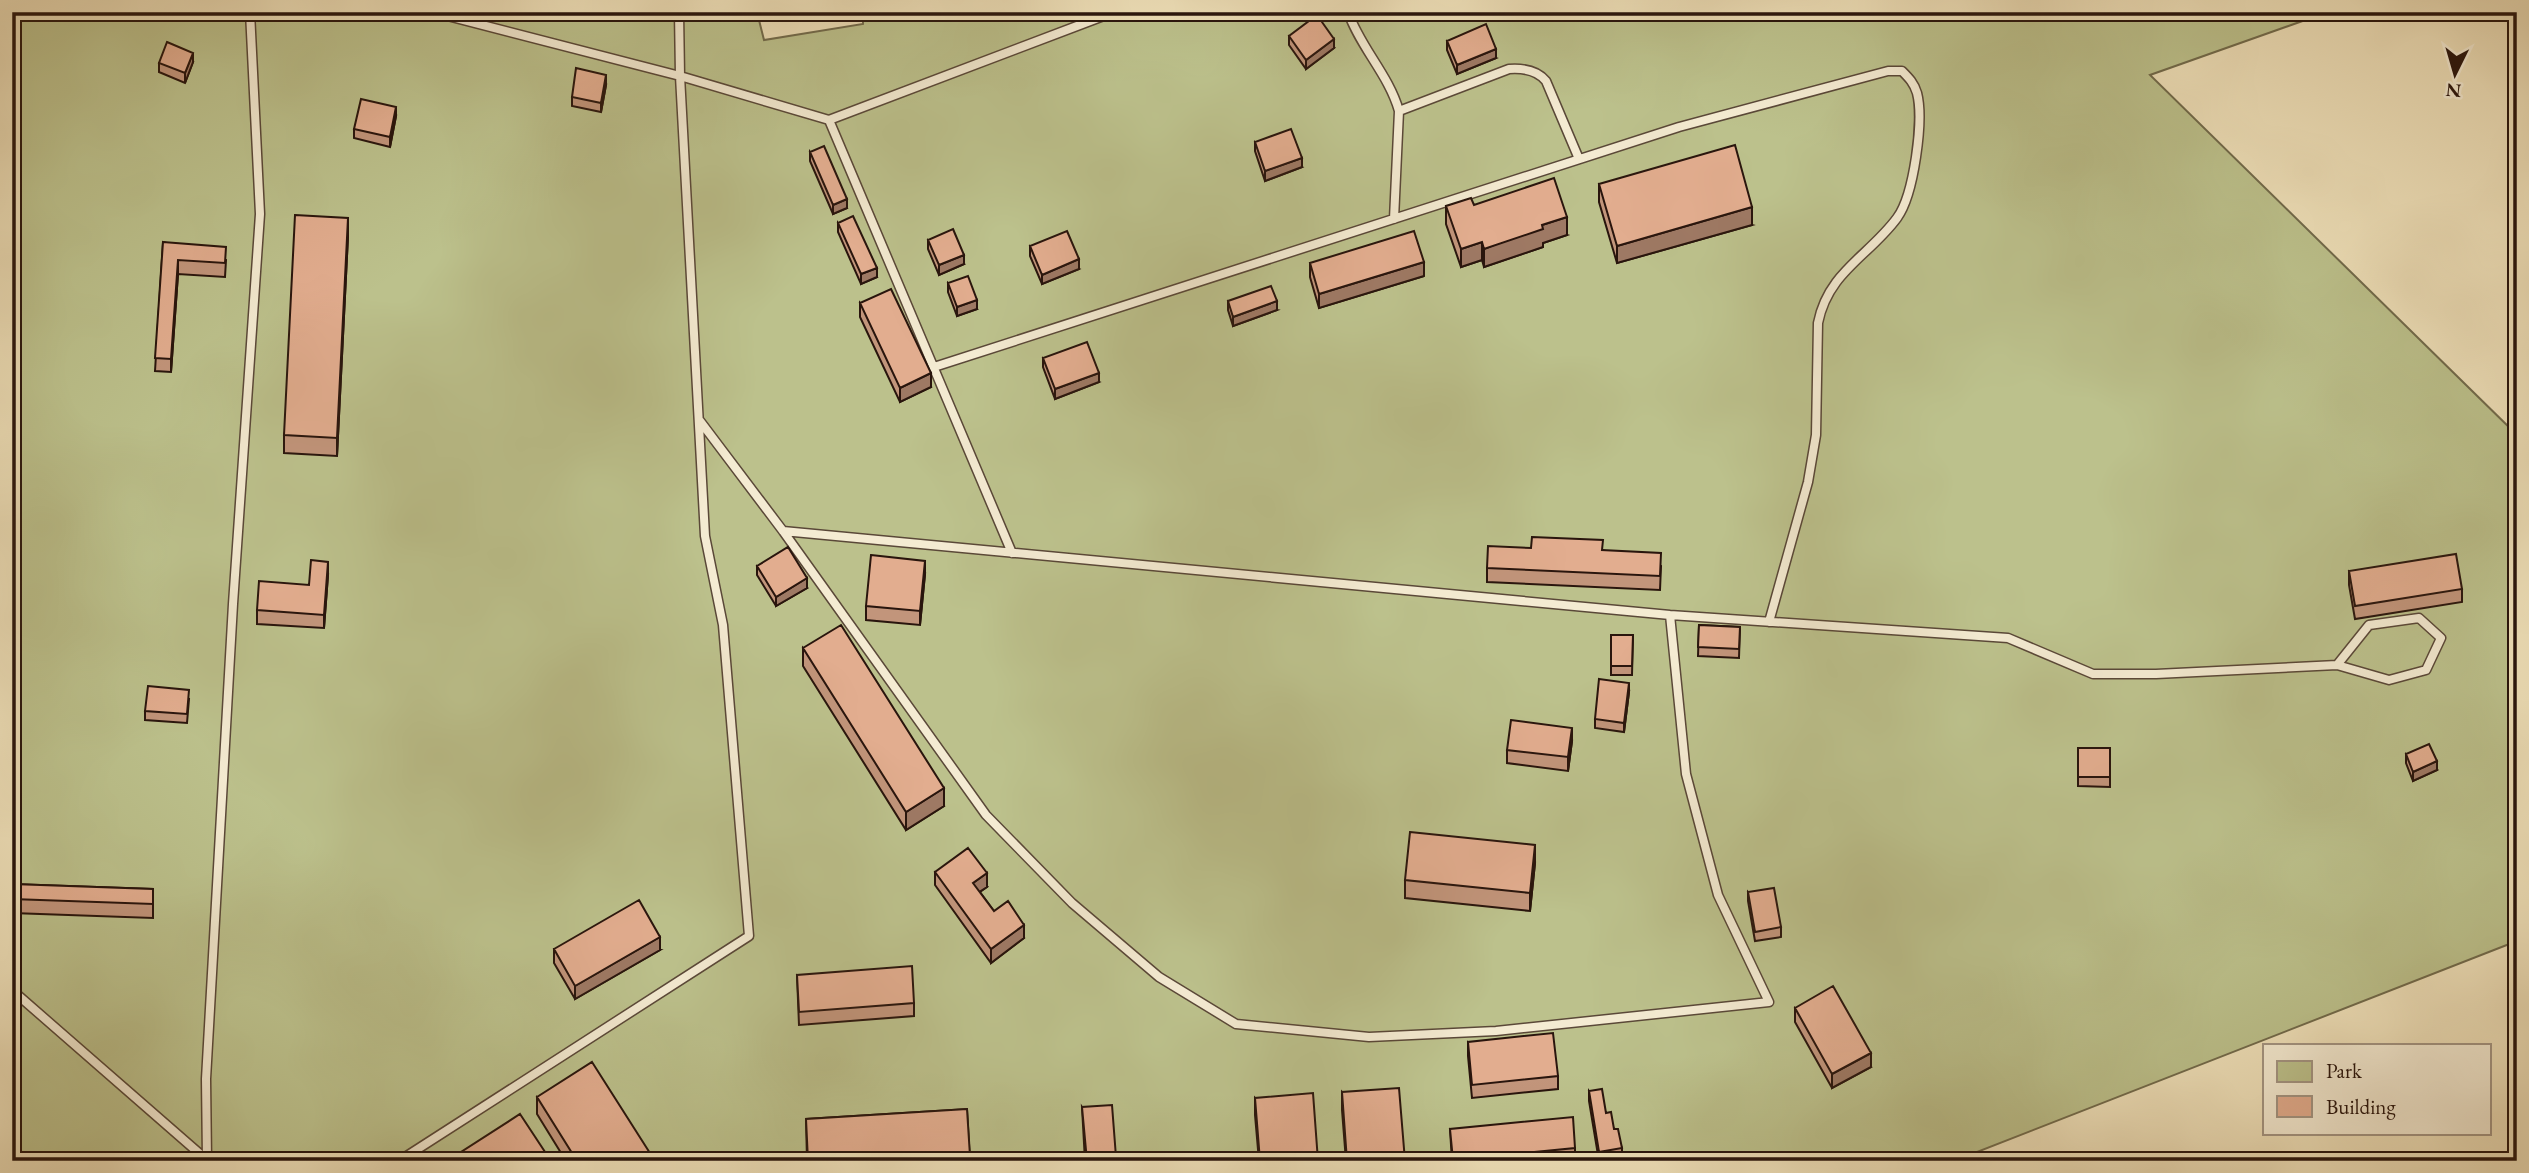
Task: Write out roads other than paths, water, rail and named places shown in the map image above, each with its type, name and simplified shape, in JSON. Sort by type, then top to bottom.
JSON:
[{"type":"lane","points":[[208,1160],[206,1079],[233,604],[260,214],[250,12]]},
{"type":"lane","points":[[432,12],[680,75],[829,120],[1114,12]]},
{"type":"lane","points":[[400,1161],[749,936],[723,625],[705,536],[680,75],[679,12]]},
{"type":"lane","points":[[1348,12],[1353,26],[1394,95],[1399,111],[1394,219]]},
{"type":"lane","points":[[1399,111],[1510,69],[1521,68],[1541,75],[1546,81],[1579,159]]},
{"type":"lane","points":[[934,367],[1679,127],[1888,71],[1902,71],[1912,80],[1917,94],[1920,121],[1910,187],[1900,215],[1843,272],[1830,289],[1821,308],[1818,323],[1816,435],[1808,482],[1769,622]]},
{"type":"lane","points":[[829,120],[1012,553]]},
{"type":"lane","points":[[700,421],[783,531],[986,815],[1072,903],[1159,977],[1236,1024],[1356,1036],[1496,1031],[1769,1002],[1718,895],[1686,774],[1670,615]]},
{"type":"lane","points":[[783,531],[1670,615],[2008,638],[2093,674],[2156,674],[2337,665],[2389,680],[2426,670],[2441,638],[2419,618],[2369,625],[2337,665]]},
{"type":"lane","points":[[12,990],[208,1160]]}]
